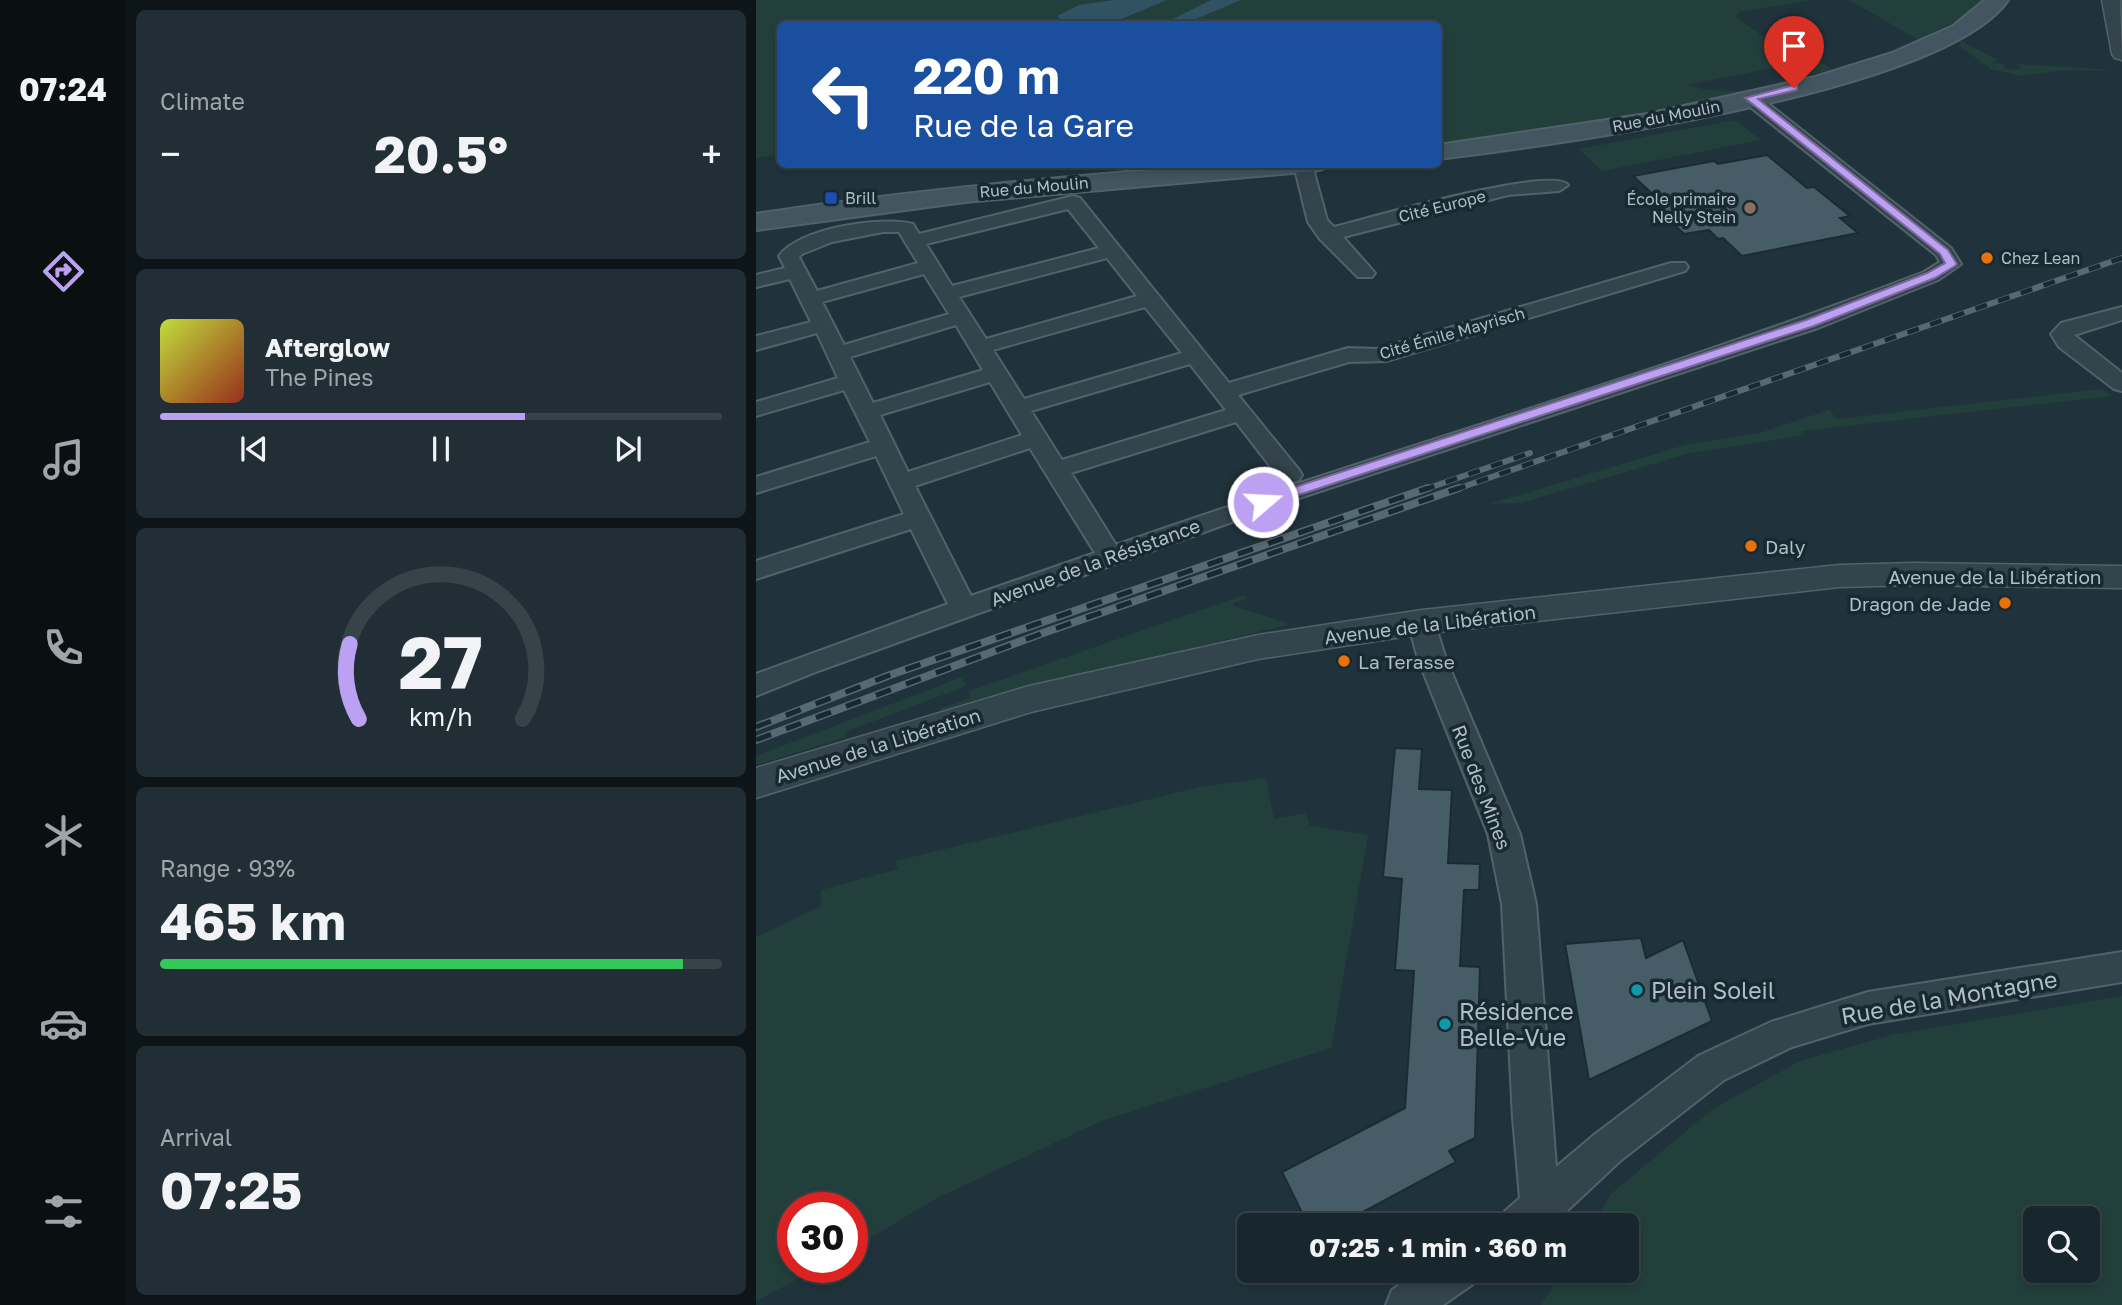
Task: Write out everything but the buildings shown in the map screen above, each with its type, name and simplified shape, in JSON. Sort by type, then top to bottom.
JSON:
[{"type":"main road","name":"Rue du Moulin","points":[[1442,151],[1613,127],[1750,98],[1869,68],[1925,48],[1975,21],[1998,0]]},
{"type":"main road","name":"Rue du Moulin","points":[[756,222],[991,190],[1270,168]]},
{"type":"street","points":[[2111,0],[2122,54]]},
{"type":"street","name":"Avenue de la Résistance","points":[[756,686],[811,663],[1109,555],[1810,323],[1931,276],[1951,264],[1944,252],[1750,98]]},
{"type":"street","points":[[1309,168],[1318,222],[1327,235],[1365,272]]},
{"type":"street","name":"Cité Europe","points":[[1327,235],[1508,189],[1559,185]]},
{"type":"street","points":[[914,241],[1073,202],[1290,475]]},
{"type":"street","points":[[964,609],[789,256],[790,251],[803,244],[893,223],[906,228],[1109,555]]},
{"type":"street","points":[[947,294],[1111,251]]},
{"type":"street","points":[[810,299],[930,267]]},
{"type":"street","name":"Cité Émile Mayrisch","points":[[1224,392],[1348,355],[1378,356],[1678,267]]},
{"type":"street","points":[[756,281],[796,271]]},
{"type":"street","points":[[980,347],[1150,299]]},
{"type":"street","points":[[2122,313],[2069,328],[2062,334],[2067,342],[2122,384]]},
{"type":"street","points":[[837,354],[961,317]]},
{"type":"street","points":[[756,343],[823,325]]},
{"type":"street","points":[[1018,408],[1195,356]]},
{"type":"street","points":[[866,412],[996,373]]},
{"type":"street","points":[[756,409],[851,382]]},
{"type":"street","points":[[1056,470],[1241,413]]},
{"type":"street","points":[[901,482],[1036,438]]},
{"type":"street","points":[[756,485],[883,446]]},
{"type":"street","points":[[756,570],[918,518]]},
{"type":"street","name":"Avenue de la Libération","points":[[756,782],[1029,699],[1258,648],[1422,622],[1839,576],[2122,576]]},
{"type":"street","name":"Rue des Mines","points":[[1422,622],[1432,659],[1504,834],[1519,904],[1532,1118],[1530,1213]]},
{"type":"street","name":"Rue de la Montagne","points":[[1535,1213],[1608,1148],[1711,1069],[1784,1033],[1868,1008],[2122,967]]},
{"type":"street","points":[[1407,1305],[1440,1283]]},
{"type":"green space","points":[[756,0],[1812,0],[1738,12],[1736,18],[1788,53],[1816,59],[1832,69],[1809,75],[1789,65],[1685,85],[1708,90],[1742,91],[1618,118],[1442,144],[1442,21],[777,21],[777,154],[756,158]]},
{"type":"green space","points":[[1849,0],[1985,0],[1967,15],[1919,40]]},
{"type":"green space","points":[[1961,41],[1998,60],[1993,63],[2003,64],[2006,69],[2021,70],[2019,64],[2114,70],[2056,71],[2022,76],[1991,69],[1959,46]]},
{"type":"green space","points":[[1734,120],[1761,140],[1602,171],[1579,149]]},
{"type":"green space","points":[[2102,389],[2112,396],[1802,431],[1805,435],[1690,453],[1521,503],[1490,504],[1685,445],[1760,433],[1829,410],[1837,419]]},
{"type":"green space","points":[[1244,595],[1247,599],[1233,603],[1234,606],[1290,624],[1025,689],[941,714],[939,709],[971,698],[969,691]]},
{"type":"green space","points":[[962,677],[966,686],[845,732],[846,737],[756,765],[756,756]]},
{"type":"green space","points":[[1266,778],[1274,819],[1306,813],[1310,826],[1368,835],[1331,1048],[1101,1121],[935,1199],[868,1239],[868,1192],[777,1192],[777,1283],[790,1283],[756,1301],[756,937],[821,906],[821,890],[898,869],[896,861],[1200,787]]},
{"type":"green space","points":[[2122,996],[2122,1305],[1541,1305],[1555,1283],[1639,1283],[1639,1213],[1600,1213],[1612,1193],[1713,1109],[1800,1061],[1892,1035]]},
{"type":"water","points":[[1114,0],[1167,0],[1116,21],[1062,21],[1057,16],[1079,5]]},
{"type":"water","points":[[1211,0],[1241,0],[1191,21],[1169,21]]},
{"type":"railway","points":[[1454,490],[2122,258]]},
{"type":"railway","points":[[1423,490],[1530,453]]},
{"type":"railway","points":[[756,727],[890,675],[1428,488]]},
{"type":"railway","points":[[756,740],[1043,633],[1459,488]]},
{"type":"place","name":"Brill","points":[[831,198]]},
{"type":"place","name":"École primaire Nelly Stein","points":[[1750,208]]},
{"type":"place","name":"Chez Lean","points":[[1987,258]]},
{"type":"place","name":"Daly","points":[[1751,546]]},
{"type":"place","name":"Dragon de Jade","points":[[2005,603]]},
{"type":"place","name":"La Terasse","points":[[1344,661]]},
{"type":"place","name":"Plein Soleil","points":[[1637,990]]},
{"type":"place","name":"Résidence Belle-Vue","points":[[1445,1024]]},
{"type":"route","points":[[1263,502],[1810,323],[1931,276],[1951,264],[1944,252],[1750,98],[1794,88]]}]
